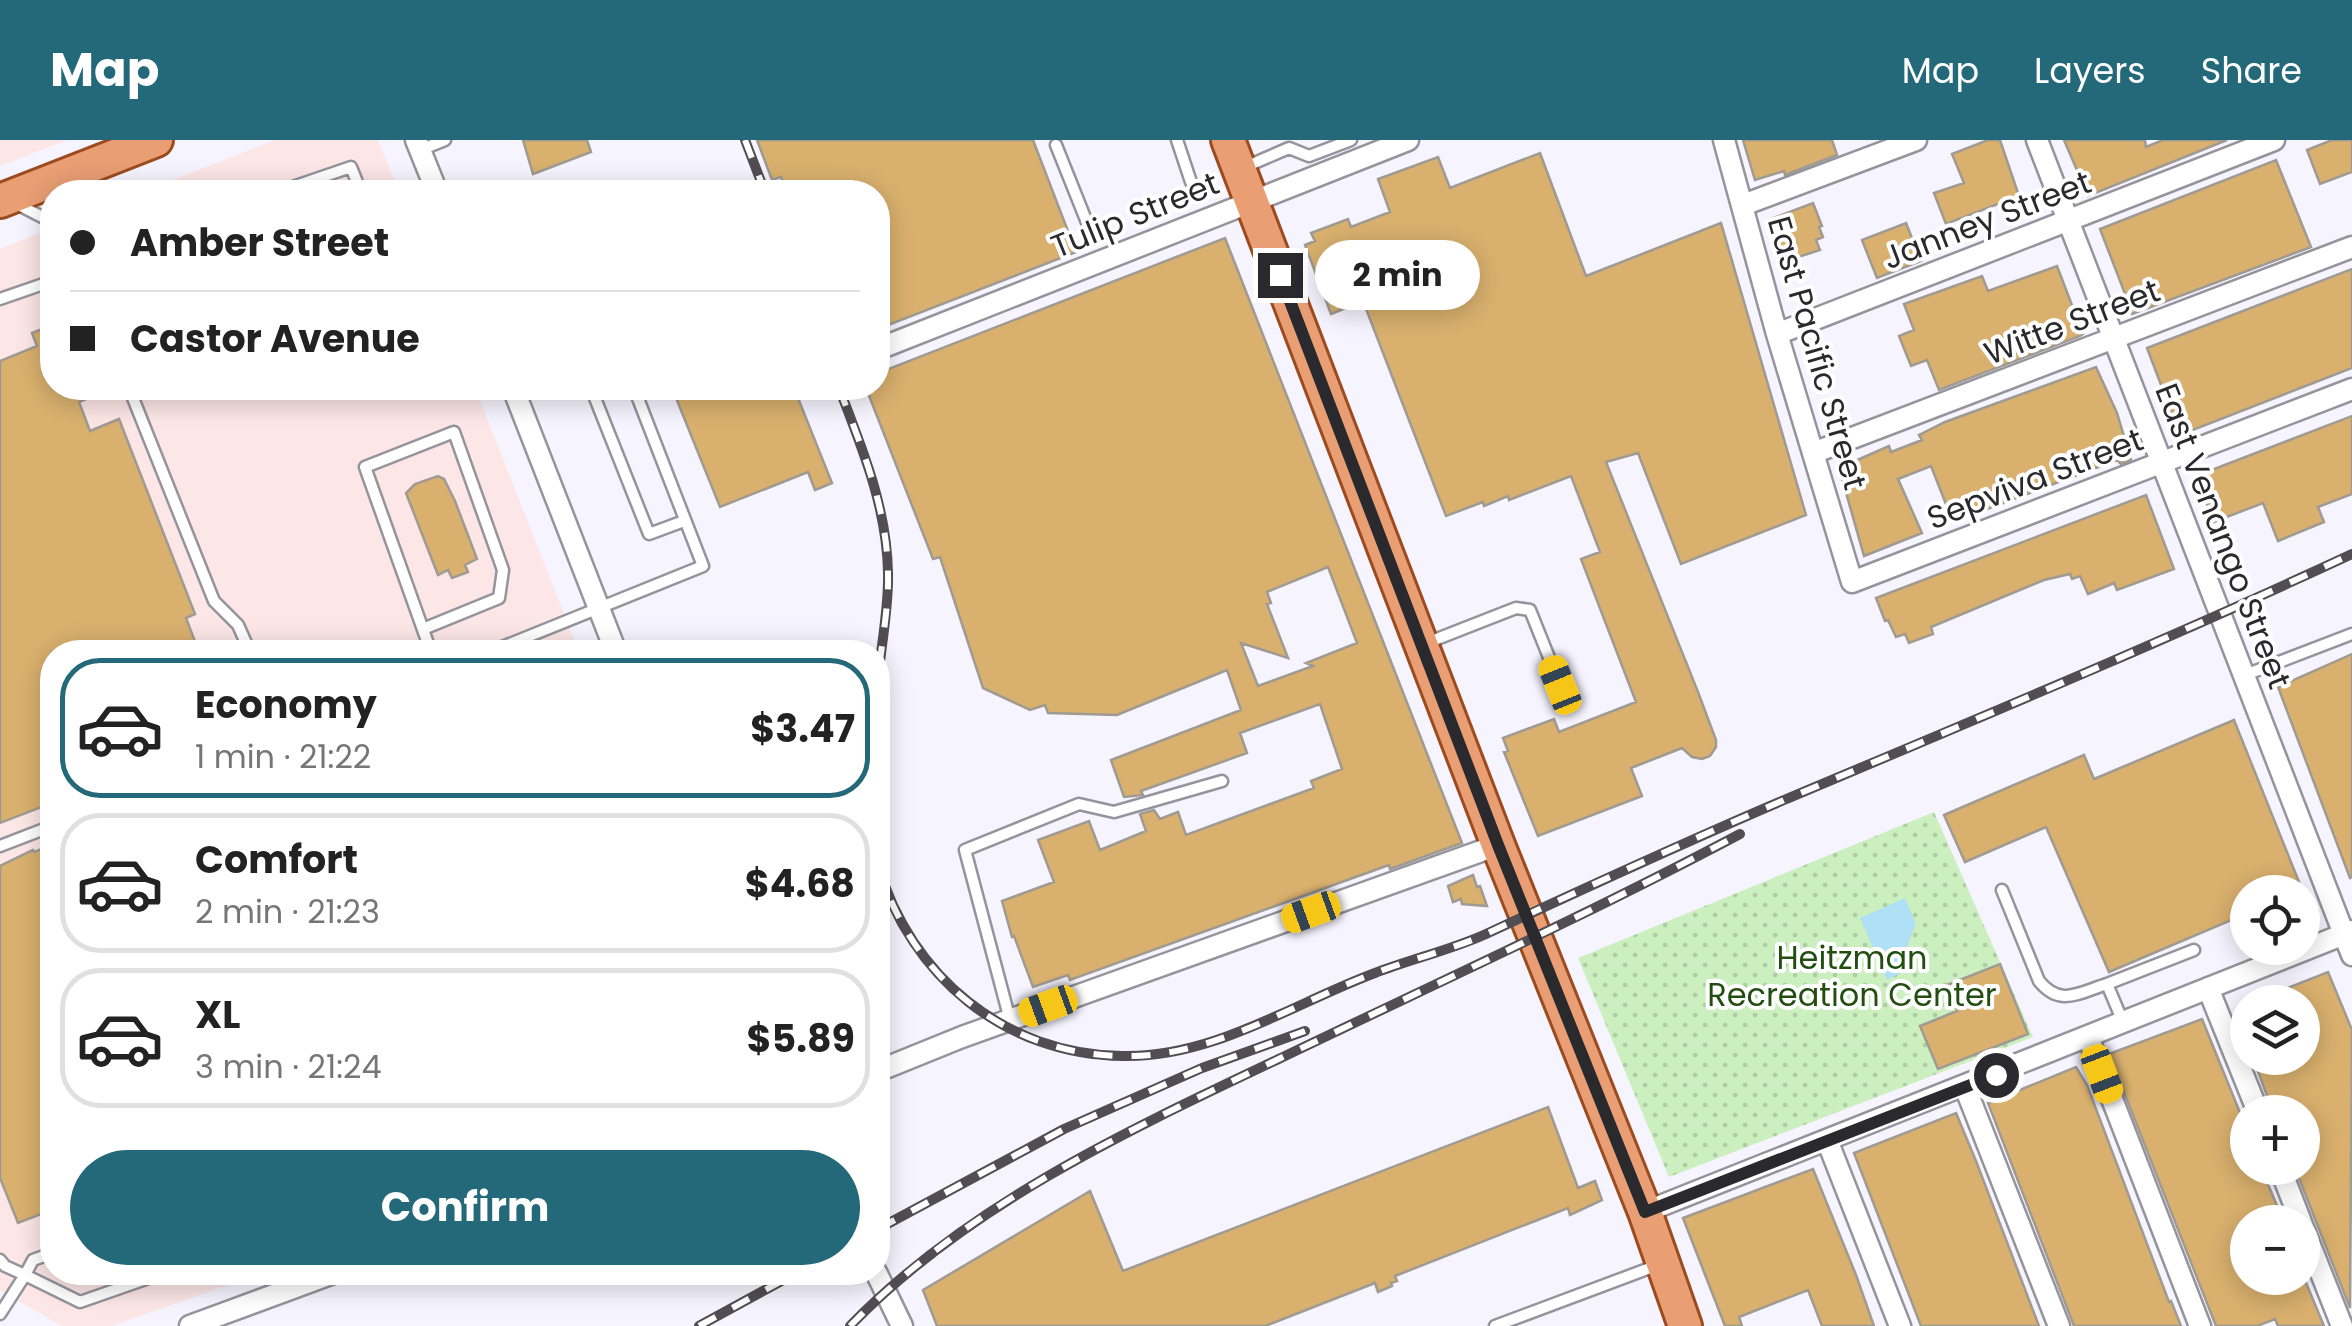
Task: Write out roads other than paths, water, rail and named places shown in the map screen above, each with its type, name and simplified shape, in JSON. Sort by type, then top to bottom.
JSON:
[{"type":"main road","points":[[93,178],[154,140]]},
{"type":"main road","points":[[1234,155],[1686,1326]]},
{"type":"main road","points":[[2,200],[40,191]]},
{"type":"street","name":"Tulip Street","points":[[890,344],[1408,140]]},
{"type":"street","name":"East Pacific Street","points":[[1724,140],[1777,334],[1852,582]]},
{"type":"street","points":[[1743,206],[1916,140]]},
{"type":"street","name":"East Venango Street","points":[[2037,140],[2348,932],[2352,955]]},
{"type":"street","name":"Janney Street","points":[[1777,334],[2274,140]]},
{"type":"street","points":[[418,145],[432,180]]},
{"type":"street","name":"Witte Street","points":[[1814,453],[2352,247]]},
{"type":"street","name":"Sepviva Street","points":[[1852,582],[2352,389]]},
{"type":"street","points":[[518,400],[612,640]]},
{"type":"street","points":[[890,1065],[1498,845]]},
{"type":"street","points":[[1645,1212],[2348,932]]},
{"type":"street","points":[[2208,988],[2251,1095]]},
{"type":"street","points":[[2088,1037],[2200,1326]]},
{"type":"street","points":[[1965,1087],[2058,1326]]},
{"type":"street","points":[[1827,1140],[1900,1326]]},
{"type":"street","points":[[2320,1270],[2342,1326]]},
{"type":"street","points":[[190,1326],[301,1285]]},
{"type":"street","points":[[882,1285],[902,1326]]},
{"type":"lane","points":[[418,145],[445,140]]},
{"type":"lane","points":[[1177,140],[1191,182]]},
{"type":"lane","points":[[1234,155],[1288,148],[1309,156],[1351,140]]},
{"type":"lane","points":[[1056,144],[1088,225]]},
{"type":"lane","points":[[313,180],[351,167],[356,180]]},
{"type":"lane","points":[[2,200],[40,217]]},
{"type":"lane","points":[[0,300],[40,285]]},
{"type":"lane","points":[[134,400],[214,601],[238,625],[245,640]]},
{"type":"lane","points":[[596,400],[649,534],[684,520]]},
{"type":"lane","points":[[521,640],[703,566],[639,400]]},
{"type":"lane","points":[[423,630],[499,598],[503,570],[454,432],[366,467],[423,630],[427,640]]},
{"type":"lane","points":[[1422,645],[1516,608],[1530,610],[1560,685]]},
{"type":"lane","points":[[2245,674],[2352,634]]},
{"type":"lane","points":[[1010,1020],[965,850],[1079,804],[1114,812],[1222,781]]},
{"type":"lane","points":[[0,846],[40,831]]},
{"type":"lane","points":[[2002,890],[2039,980],[2048,993],[2061,998],[2194,950]]},
{"type":"lane","points":[[2107,984],[2123,1023]]},
{"type":"lane","points":[[0,1314],[33,1260],[40,1257]]},
{"type":"lane","points":[[0,1260],[40,1282]]},
{"type":"lane","points":[[1495,1326],[1663,1263]]},
{"type":"lane","points":[[46,1285],[80,1302],[128,1285]]},
{"type":"water","points":[[1905,898],[1916,924],[1907,946],[1916,965],[1887,980],[1860,918]]},
{"type":"railway","points":[[745,140],[760,180]]},
{"type":"railway","points":[[844,400],[872,478],[887,549],[882,640]]},
{"type":"railway","points":[[890,897],[913,942],[938,974],[968,1002],[1002,1024],[1039,1041],[1080,1052],[1123,1056],[1189,1048],[1221,1039],[1375,973],[1473,940],[1709,833],[2352,554]]},
{"type":"railway","points":[[850,1326],[947,1242],[1055,1172],[1170,1111],[1571,920],[1740,834]]},
{"type":"railway","points":[[890,1223],[1064,1129],[1202,1068],[1305,1031]]},
{"type":"railway","points":[[699,1326],[774,1285]]},
{"type":"park label","name":"Heitzman Recreation Center","points":[[1852,976]]}]
